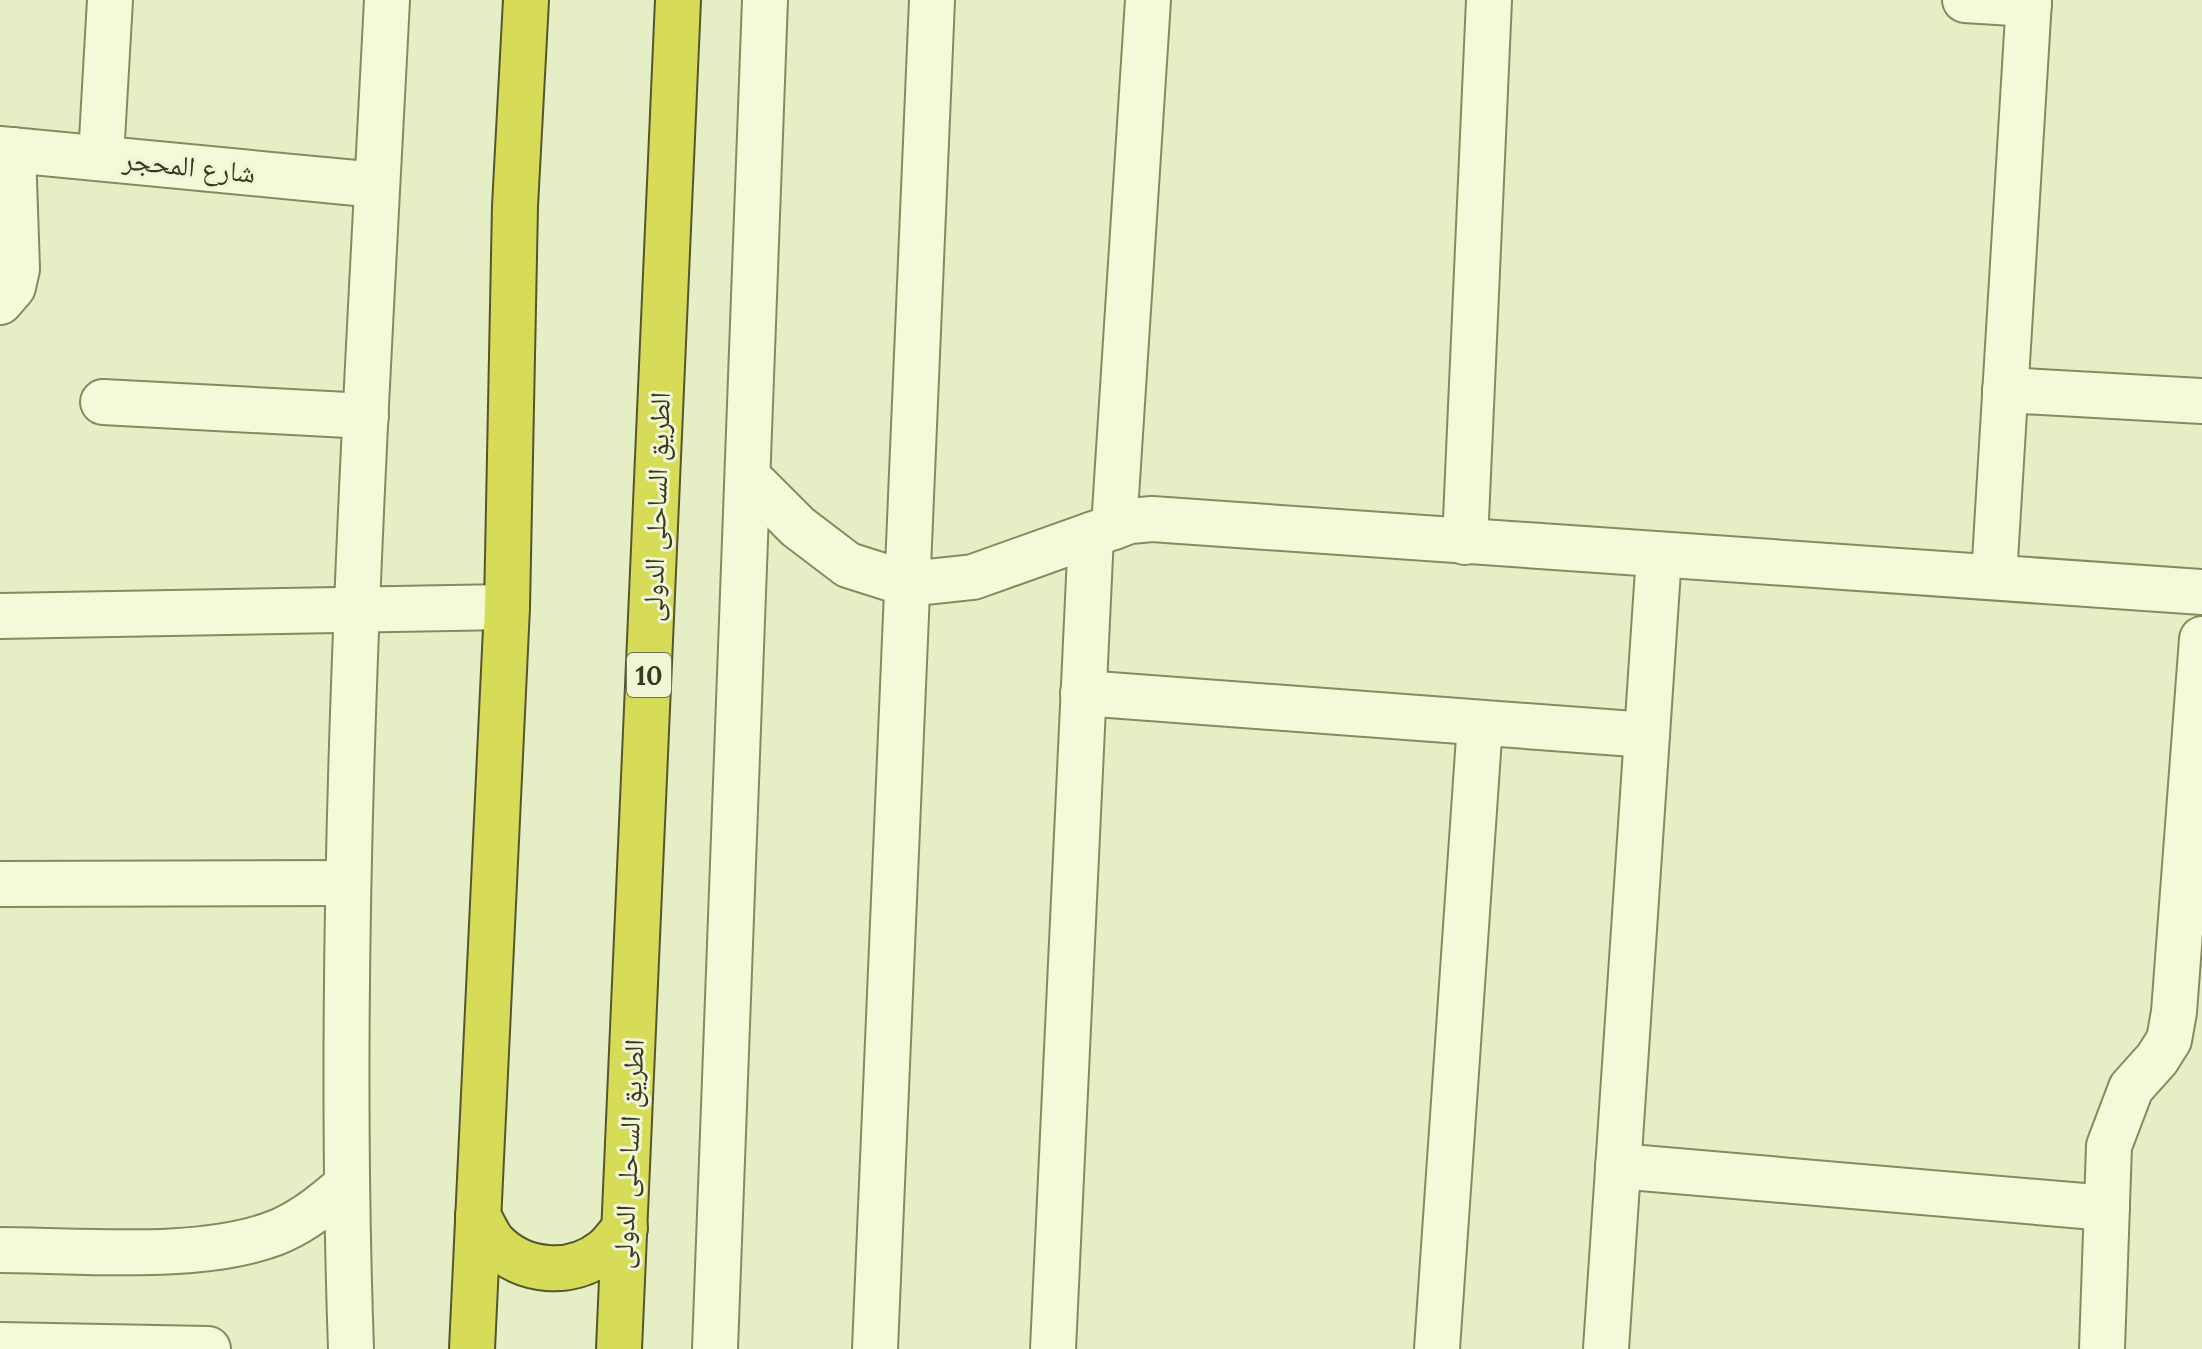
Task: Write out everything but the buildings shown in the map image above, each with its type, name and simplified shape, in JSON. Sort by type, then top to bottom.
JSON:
[{"type":"highway","points":[[472,1349],[507,607],[515,206],[526,0]]},
{"type":"highway","name":"الطريق الساحلى الدولى","points":[[619,1349],[678,0]]},
{"type":"highway","points":[[478,1216],[493,1242],[518,1261],[547,1269],[578,1266],[605,1251],[625,1228]]},
{"type":"street","points":[[101,157],[110,0]]},
{"type":"street","points":[[351,1349],[345,1186],[348,883],[366,416],[387,0]]},
{"type":"street","points":[[715,1349],[765,0]]},
{"type":"street","points":[[875,1349],[932,0]]},
{"type":"street","points":[[1053,1349],[1083,693],[1102,531],[1148,0]]},
{"type":"street","points":[[1465,542],[1489,0]]},
{"type":"street","points":[[1965,0],[2029,2],[1994,577]]},
{"type":"street","points":[[0,302],[13,287],[17,269],[6,150]]},
{"type":"street","name":"شارع المحجر","points":[[6,150],[377,185]]},
{"type":"street","points":[[2005,390],[2202,401]]},
{"type":"street","points":[[103,402],[366,416]]},
{"type":"street","points":[[749,478],[798,527],[848,565],[908,584],[973,577],[1130,521],[1152,519],[2202,592]]},
{"type":"street","points":[[1606,1349],[1659,555]]},
{"type":"street","points":[[0,616],[507,607]]},
{"type":"street","points":[[2102,1349],[2109,1146],[2131,1088],[2169,1040],[2174,1012],[2202,639]]},
{"type":"street","points":[[1083,693],[1647,735]]},
{"type":"street","points":[[1437,1349],[1480,723]]},
{"type":"street","points":[[0,884],[348,883]]},
{"type":"street","points":[[1618,1166],[2107,1208]]},
{"type":"street","points":[[0,1250],[166,1251],[229,1246],[276,1233],[320,1209],[345,1186]]},
{"type":"street","points":[[0,1345],[208,1349]]}]
